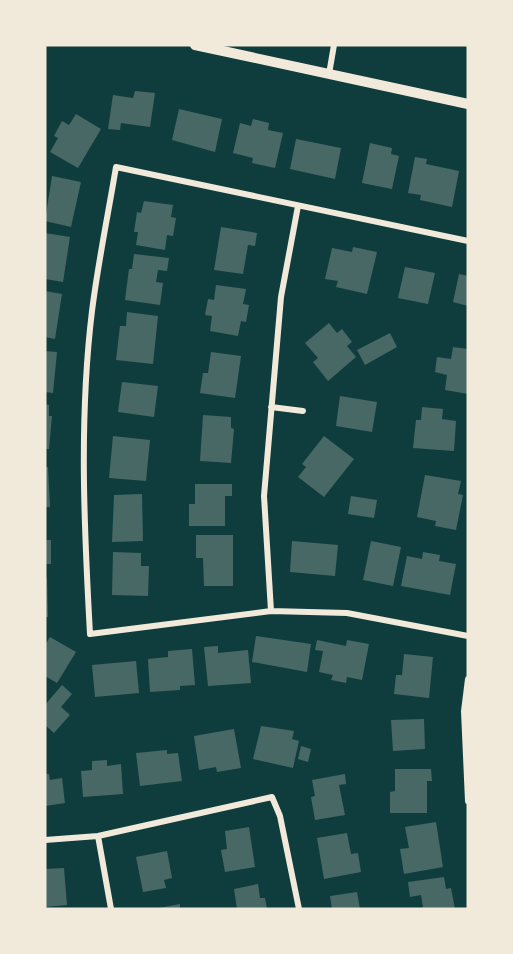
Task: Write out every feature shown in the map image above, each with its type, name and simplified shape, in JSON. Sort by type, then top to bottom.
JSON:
[{"type":"main road","points":[[195,45],[468,104]]},
{"type":"street","points":[[329,74],[334,45]]},
{"type":"street","points":[[468,241],[116,167],[92,311],[85,408],[83,504],[90,634],[271,611],[346,613],[468,636]]},
{"type":"street","points":[[271,611],[264,496],[281,297],[298,206]]},
{"type":"street","points":[[271,407],[303,411]]},
{"type":"street","points":[[468,679],[464,711],[468,801]]},
{"type":"street","points":[[45,840],[98,836],[272,797],[280,816],[299,909]]},
{"type":"street","points":[[98,836],[111,909]]},
{"type":"building","points":[[135,91],[155,93],[150,127],[121,123],[120,130],[108,129],[113,95],[133,98]]},
{"type":"building","points":[[179,109],[222,119],[215,152],[172,140]]},
{"type":"building","points":[[76,114],[101,129],[78,168],[50,152],[58,138],[54,136],[62,121],[69,125]]},
{"type":"building","points":[[253,119],[269,123],[268,130],[283,133],[275,168],[252,163],[253,158],[233,153],[240,123],[251,126]]},
{"type":"building","points":[[296,139],[341,148],[335,179],[290,169]]},
{"type":"building","points":[[370,143],[392,148],[391,154],[399,156],[392,189],[362,183]]},
{"type":"building","points":[[415,157],[427,159],[426,164],[459,171],[452,207],[420,200],[421,195],[408,193]]},
{"type":"building","points":[[52,176],[81,182],[71,227],[45,221]]},
{"type":"building","points":[[144,201],[173,205],[171,217],[176,218],[173,236],[167,235],[165,250],[136,245],[138,232],[134,232],[137,212],[141,213]]},
{"type":"building","points":[[221,227],[257,233],[255,246],[248,245],[243,274],[214,270]]},
{"type":"building","points":[[45,233],[70,237],[63,282],[45,279]]},
{"type":"building","points":[[353,247],[377,252],[367,294],[336,287],[338,281],[325,279],[332,248],[352,252]]},
{"type":"building","points":[[134,254],[169,258],[167,271],[158,270],[156,282],[163,283],[160,305],[125,300],[129,269],[132,269]]},
{"type":"building","points":[[405,267],[435,273],[428,304],[398,298]]},
{"type":"building","points":[[459,274],[468,276],[468,306],[453,302]]},
{"type":"building","points":[[216,285],[246,289],[243,304],[249,305],[246,322],[241,321],[238,336],[210,331],[212,316],[205,315],[208,299],[214,300]]},
{"type":"building","points":[[45,291],[62,294],[55,339],[45,337]]},
{"type":"building","points":[[127,312],[158,316],[153,364],[116,360],[120,326],[126,326]]},
{"type":"building","points":[[329,323],[337,333],[342,329],[352,342],[347,346],[356,357],[328,381],[313,362],[318,358],[305,343]]},
{"type":"building","points":[[390,333],[397,347],[365,365],[357,350]]},
{"type":"building","points":[[453,347],[468,349],[468,394],[445,390],[447,375],[435,372],[437,357],[451,359]]},
{"type":"building","points":[[45,351],[57,352],[53,393],[45,392]]},
{"type":"building","points":[[211,352],[241,356],[235,398],[200,393],[203,373],[208,373]]},
{"type":"building","points":[[122,382],[158,386],[154,417],[118,412]]},
{"type":"building","points":[[340,396],[377,402],[372,432],[336,426]]},
{"type":"building","points":[[45,404],[49,405],[49,416],[52,416],[49,449],[45,449]]},
{"type":"building","points":[[422,407],[443,409],[442,419],[456,421],[454,451],[413,448],[416,420],[421,420]]},
{"type":"building","points":[[203,415],[231,417],[231,428],[234,429],[231,463],[200,461]]},
{"type":"building","points":[[113,436],[150,440],[146,481],[109,478]]},
{"type":"building","points":[[324,436],[354,459],[324,497],[298,477],[306,467],[302,464]]},
{"type":"building","points":[[45,467],[48,467],[50,507],[45,507]]},
{"type":"building","points":[[425,475],[461,481],[458,494],[463,495],[456,530],[435,526],[436,521],[417,517]]},
{"type":"building","points":[[195,484],[232,484],[232,496],[225,496],[225,526],[189,526],[189,504],[195,504]]},
{"type":"building","points":[[142,494],[143,541],[112,542],[114,495]]},
{"type":"building","points":[[351,496],[377,500],[374,518],[348,514]]},
{"type":"building","points":[[196,535],[233,535],[233,586],[204,586],[203,558],[196,558]]},
{"type":"building","points":[[45,540],[51,540],[51,564],[45,564]]},
{"type":"building","points":[[292,541],[338,545],[335,576],[290,572]]},
{"type":"building","points":[[371,541],[401,547],[393,586],[363,580]]},
{"type":"building","points":[[113,552],[141,553],[141,566],[149,566],[148,596],[112,595]]},
{"type":"building","points":[[423,552],[440,555],[439,561],[456,564],[450,595],[401,586],[407,556],[422,559]]},
{"type":"building","points":[[47,578],[48,617],[45,617],[45,579]]},
{"type":"building","points":[[256,636],[311,644],[307,672],[252,662]]},
{"type":"building","points":[[50,637],[76,652],[57,683],[45,676],[45,645]]},
{"type":"building","points":[[317,640],[346,646],[347,640],[369,644],[362,680],[347,677],[346,683],[331,680],[333,675],[319,672],[323,651],[315,650]]},
{"type":"building","points":[[218,646],[218,653],[248,650],[251,683],[208,686],[204,647]]},
{"type":"building","points":[[192,649],[195,685],[180,686],[180,690],[150,692],[148,659],[168,657],[168,651]]},
{"type":"building","points":[[404,654],[433,657],[429,698],[394,694],[396,675],[402,675]]},
{"type":"building","points":[[136,661],[139,693],[95,697],[92,665]]},
{"type":"building","points":[[62,685],[72,694],[61,707],[70,715],[54,733],[45,725],[45,705]]},
{"type":"building","points":[[424,719],[425,749],[393,751],[391,720]]},
{"type":"building","points":[[261,726],[294,731],[292,739],[299,741],[293,768],[253,759]]},
{"type":"building","points":[[234,729],[241,768],[217,772],[216,767],[199,770],[194,736]]},
{"type":"building","points":[[301,746],[311,749],[308,762],[298,759]]},
{"type":"building","points":[[167,750],[167,754],[178,753],[182,781],[140,786],[136,753]]},
{"type":"building","points":[[107,760],[107,766],[121,764],[123,794],[83,797],[81,771],[92,770],[92,761]]},
{"type":"building","points":[[395,769],[431,769],[432,781],[427,781],[427,813],[390,813],[390,792],[395,791]]},
{"type":"building","points":[[45,774],[49,774],[50,780],[62,778],[65,803],[45,806]]},
{"type":"building","points":[[345,774],[346,784],[339,785],[345,815],[315,820],[311,797],[315,796],[312,780]]},
{"type":"building","points":[[436,822],[443,867],[404,874],[400,849],[409,848],[405,827]]},
{"type":"building","points":[[249,827],[255,867],[225,872],[221,850],[227,849],[225,831]]},
{"type":"building","points":[[347,833],[351,854],[358,853],[361,872],[324,879],[317,838]]},
{"type":"building","points":[[167,851],[172,878],[164,880],[166,888],[143,892],[136,857]]},
{"type":"building","points":[[64,868],[67,905],[45,907],[45,869]]},
{"type":"building","points":[[444,877],[446,889],[451,888],[455,909],[418,909],[423,907],[421,895],[410,897],[408,882]]},
{"type":"building","points":[[258,884],[260,898],[265,898],[267,909],[237,909],[234,889]]},
{"type":"building","points":[[357,892],[360,909],[332,909],[330,896]]},
{"type":"building","points":[[180,904],[180,909],[159,909],[159,908]]}]
